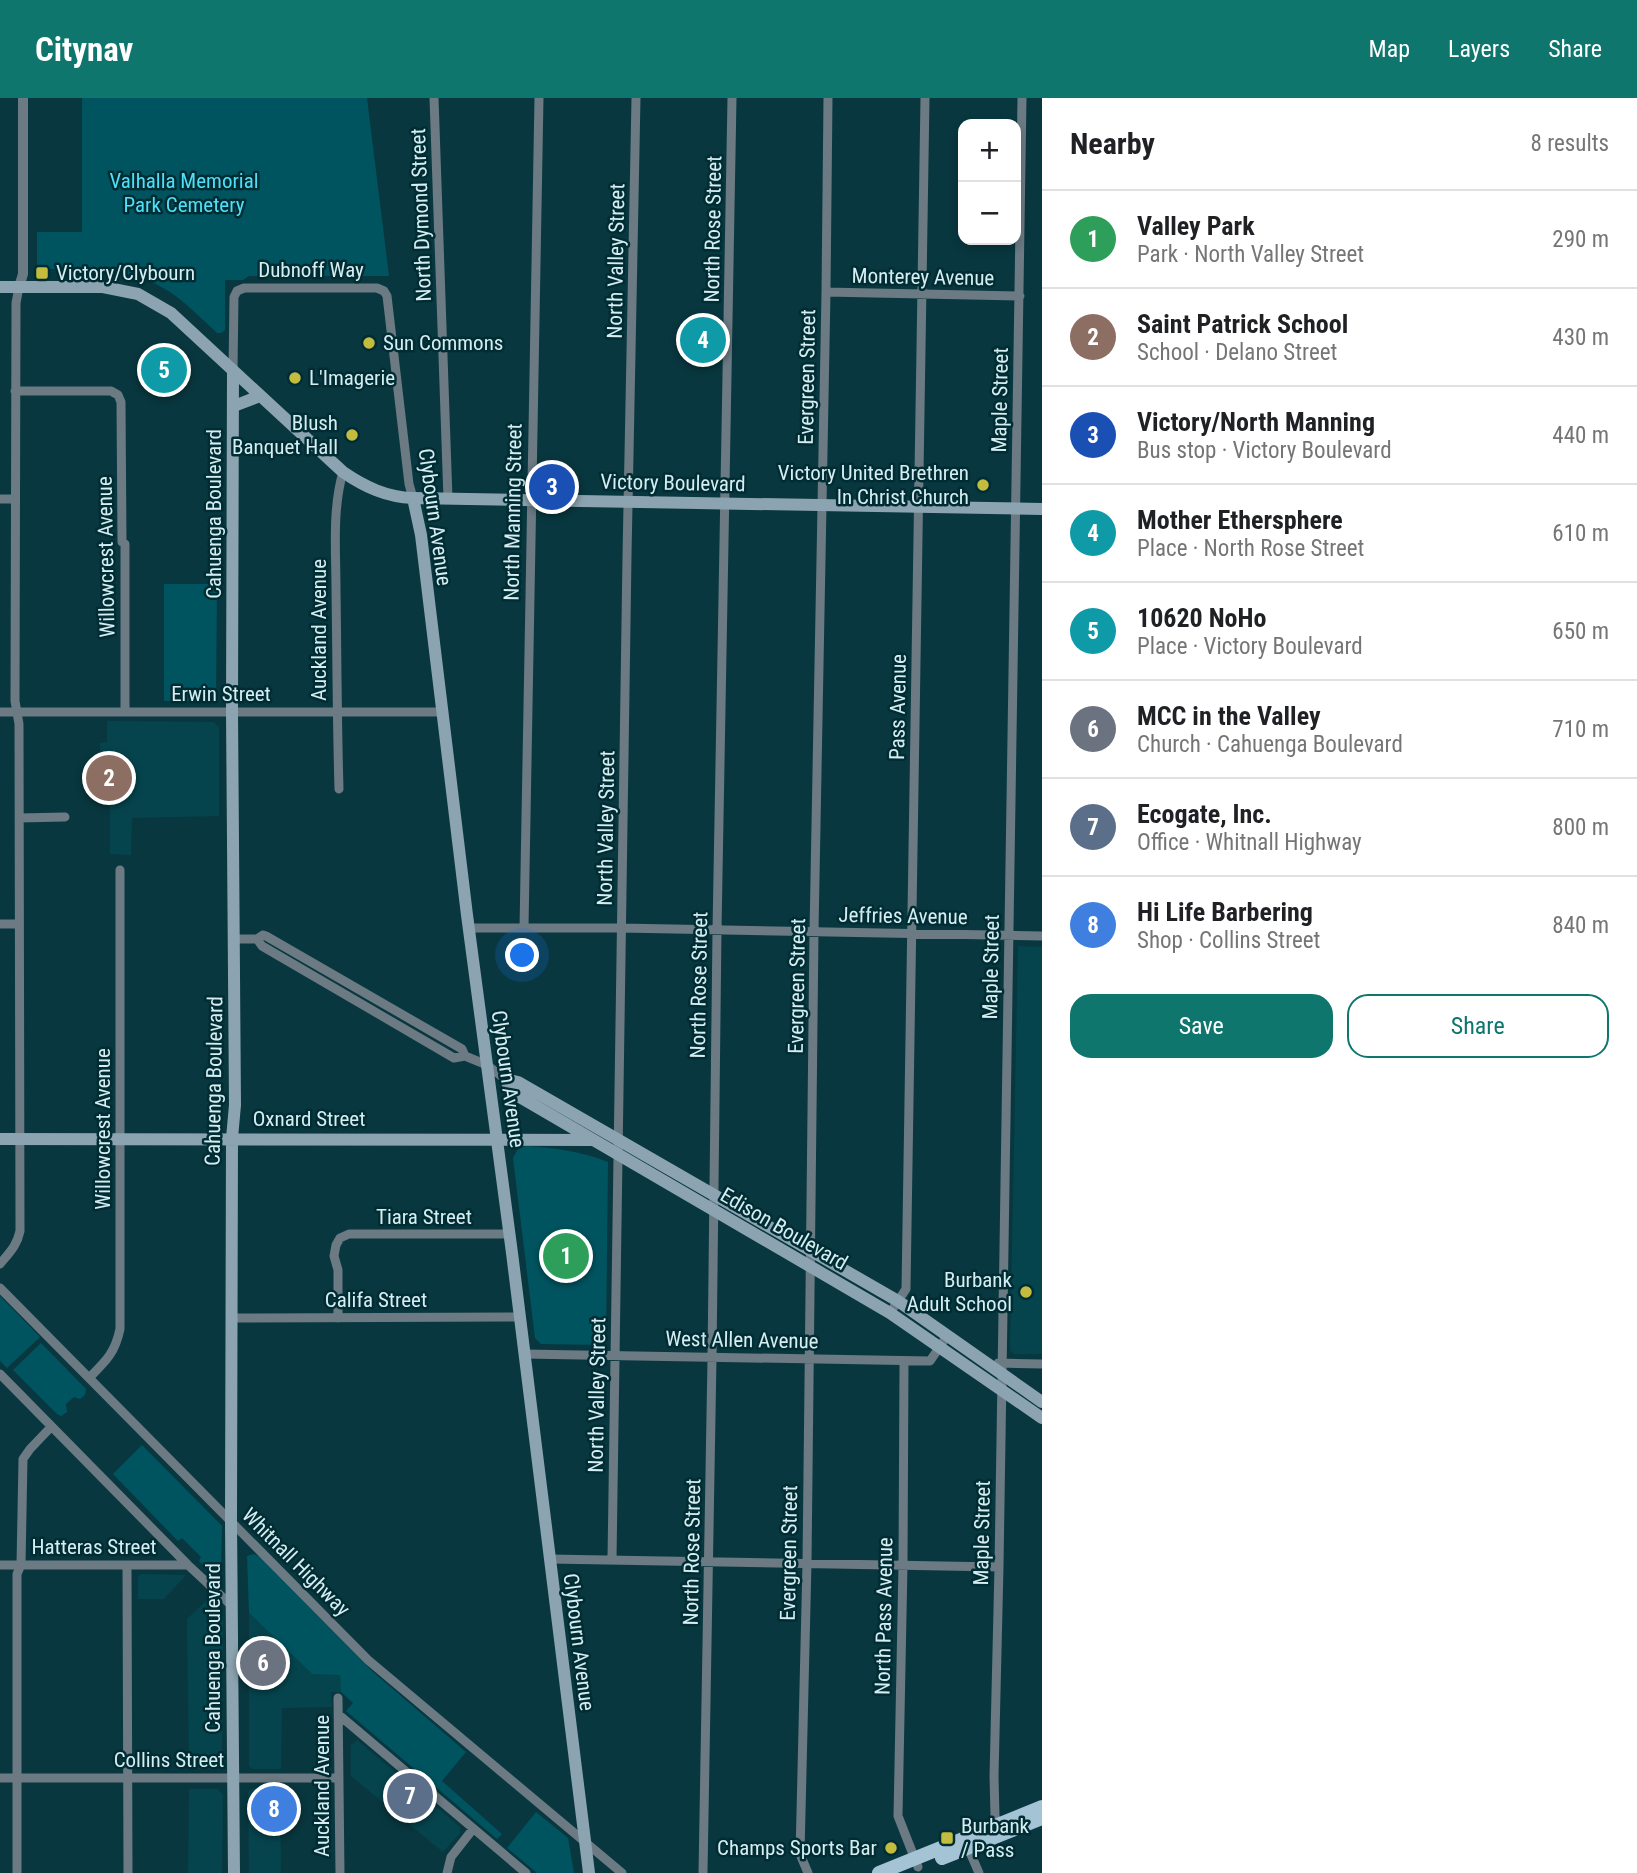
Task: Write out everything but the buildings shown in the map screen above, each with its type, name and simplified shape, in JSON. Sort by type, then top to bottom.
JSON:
[{"type":"main road","name":"Victory Boulevard","points":[[0,287],[103,287],[138,294],[171,313],[343,472],[372,490],[390,496],[1042,509]]},
{"type":"main road","name":"Cahuenga Boulevard","points":[[233,370],[235,1105],[232,1138],[231,1522],[234,1873]]},
{"type":"main road","points":[[234,405],[260,396]]},
{"type":"main road","name":"Clybourn Avenue","points":[[413,498],[421,535],[589,1873]]},
{"type":"main road","name":"Edison Boulevard","points":[[505,1079],[518,1082],[898,1301],[1002,1390],[1042,1418]]},
{"type":"main road","name":"Edison Boulevard","points":[[505,1079],[513,1093],[890,1313],[1001,1369],[1042,1402]]},
{"type":"main road","name":"Oxnard Street","points":[[0,1139],[618,1140]]},
{"type":"main road","points":[[879,1873],[912,1866],[1000,1829],[1042,1807]]},
{"type":"main road","points":[[1000,1829],[1042,1818]]},
{"type":"street","points":[[0,1264],[18,1242],[20,1231],[15,391],[16,303],[23,274],[23,98]]},
{"type":"street","name":"North Dymond Street","points":[[434,98],[448,499]]},
{"type":"street","name":"North Manning Street","points":[[524,928],[539,98]]},
{"type":"street","name":"North Valley Street","points":[[612,1559],[636,98]]},
{"type":"street","name":"North Rose Street","points":[[703,1873],[732,98]]},
{"type":"street","name":"Evergreen Street","points":[[808,1873],[800,1854],[807,1563],[828,98]]},
{"type":"street","name":"Pass Avenue","points":[[890,1313],[906,1289],[925,98]]},
{"type":"street","name":"Maple Street","points":[[1000,1829],[995,1816],[994,1776],[1022,98]]},
{"type":"street","name":"Dubnoff Way","points":[[237,291],[244,288],[377,288],[384,291]]},
{"type":"street","name":"Cahuenga Boulevard","points":[[233,370],[234,297],[237,291]]},
{"type":"street","name":"Clybourn Avenue","points":[[384,291],[387,296],[409,484],[413,498]]},
{"type":"street","name":"Monterey Avenue","points":[[826,292],[1020,296]]},
{"type":"street","name":"Willowcrest Avenue","points":[[15,391],[111,391],[118,395],[121,402],[122,541],[125,544],[125,711]]},
{"type":"street","name":"Auckland Avenue","points":[[339,789],[336,531],[338,488],[343,472]]},
{"type":"street","points":[[0,499],[15,499]]},
{"type":"street","name":"Erwin Street","points":[[0,712],[442,712]]},
{"type":"street","points":[[19,818],[65,817]]},
{"type":"street","name":"Willowcrest Avenue","points":[[89,1378],[110,1357],[120,1329],[120,870]]},
{"type":"street","points":[[0,924],[18,924]]},
{"type":"street","name":"Jeffries Avenue","points":[[469,928],[621,928],[1042,936]]},
{"type":"street","name":"Edison Boulevard","points":[[234,939],[257,939],[262,946],[454,1058],[465,1056],[487,1065],[505,1079]]},
{"type":"street","name":"Tiara Street","points":[[338,1318],[338,1270],[334,1256],[340,1238],[349,1234],[509,1234]]},
{"type":"street","name":"Whitnall Highway","points":[[0,1287],[368,1660],[622,1873]]},
{"type":"street","name":"Califa Street","points":[[233,1318],[520,1317]]},
{"type":"street","name":"West Allen Avenue","points":[[524,1354],[930,1361],[943,1342]]},
{"type":"street","name":"North Pass Avenue","points":[[904,1361],[904,1565],[898,1816],[912,1866]]},
{"type":"street","points":[[1001,1369],[1042,1364]]},
{"type":"street","points":[[0,1374],[188,1565],[232,1606]]},
{"type":"street","points":[[17,1873],[17,1574],[21,1565],[23,1460],[30,1448],[51,1427]]},
{"type":"street","points":[[549,1559],[999,1567]]},
{"type":"street","name":"Hatteras Street","points":[[0,1565],[188,1565]]},
{"type":"street","points":[[127,1565],[128,1873]]},
{"type":"street","name":"Auckland Avenue","points":[[338,1698],[340,1873]]},
{"type":"street","points":[[339,1715],[526,1873]]},
{"type":"street","name":"Collins Street","points":[[0,1777],[339,1778]]},
{"type":"street","points":[[447,1873],[451,1857],[473,1829]]},
{"type":"street","points":[[966,1843],[979,1873]]},
{"type":"shaded area","points":[[107,721],[214,722],[219,728],[219,816],[132,818],[131,855],[110,854],[110,806],[101,804],[100,743],[107,742]]},
{"type":"shaded area","points":[[1018,946],[1042,947],[1042,1354],[1014,1354],[1010,1350]]},
{"type":"shaded area","points":[[140,1574],[186,1575],[164,1599],[138,1599]]},
{"type":"shaded area","points":[[210,1597],[221,1609],[223,1616],[222,1765],[217,1769],[189,1769],[187,1619]]},
{"type":"shaded area","points":[[249,1613],[312,1674],[340,1674],[341,1692],[331,1692],[332,1707],[282,1708],[281,1769],[253,1769],[249,1766]]},
{"type":"shaded area","points":[[357,1740],[460,1827],[460,1833],[443,1852],[351,1776],[351,1745]]},
{"type":"shaded area","points":[[252,1788],[280,1788],[281,1873],[249,1873],[248,1792]]},
{"type":"shaded area","points":[[189,1789],[218,1789],[223,1795],[222,1873],[188,1873]]},
{"type":"green space","name":"Valhalla Memorial Park Cemetery","points":[[82,98],[367,98],[389,276],[249,276],[243,280],[225,280],[225,330],[217,333],[177,297],[145,279],[110,271],[37,269],[37,232],[82,232]]},
{"type":"green space","points":[[164,584],[217,584],[216,701],[164,701]]},
{"type":"green space","points":[[526,1146],[568,1151],[608,1162],[606,1342],[603,1345],[541,1344],[535,1338],[513,1158],[518,1149]]},
{"type":"green space","points":[[0,1296],[40,1337],[7,1368],[0,1361]]},
{"type":"green space","points":[[41,1343],[86,1389],[85,1395],[80,1399],[74,1397],[66,1404],[67,1412],[61,1416],[13,1370]]},
{"type":"green space","points":[[142,1445],[222,1526],[221,1570],[210,1573],[199,1561],[201,1557],[182,1538],[178,1541],[113,1474]]},
{"type":"green space","points":[[254,1554],[372,1671],[466,1752],[442,1781],[502,1834],[497,1839],[346,1711],[353,1703],[341,1692],[340,1675],[312,1674],[249,1613],[247,1556]]},
{"type":"green space","points":[[536,1812],[568,1838],[574,1873],[537,1873],[507,1848]]},
{"type":"place","name":"Victory/Clybourn","points":[[42,273]]},
{"type":"place","name":"Mother Ethersphere","points":[[703,340]]},
{"type":"place","name":"Sun Commons","points":[[369,343]]},
{"type":"place","name":"10620 NoHo","points":[[164,370]]},
{"type":"place","name":"L'Imagerie","points":[[295,378]]},
{"type":"place","name":"Blush Banquet Hall","points":[[352,435]]},
{"type":"place","name":"Victory United Brethren In Christ Church","points":[[983,485]]},
{"type":"place","name":"Victory/North Manning","points":[[552,487]]},
{"type":"place","name":"Saint Patrick School","points":[[109,778]]},
{"type":"place","name":"Valley Park","points":[[566,1256]]},
{"type":"place","name":"Burbank Adult School","points":[[1026,1292]]},
{"type":"place","name":"MCC in the Valley","points":[[263,1663]]},
{"type":"place","name":"Ecogate, Inc.","points":[[410,1796]]},
{"type":"place","name":"Hi Life Barbering","points":[[274,1809]]},
{"type":"place","name":"Burbank / Pass","points":[[947,1838]]},
{"type":"place","name":"Champs Sports Bar","points":[[891,1848]]}]
